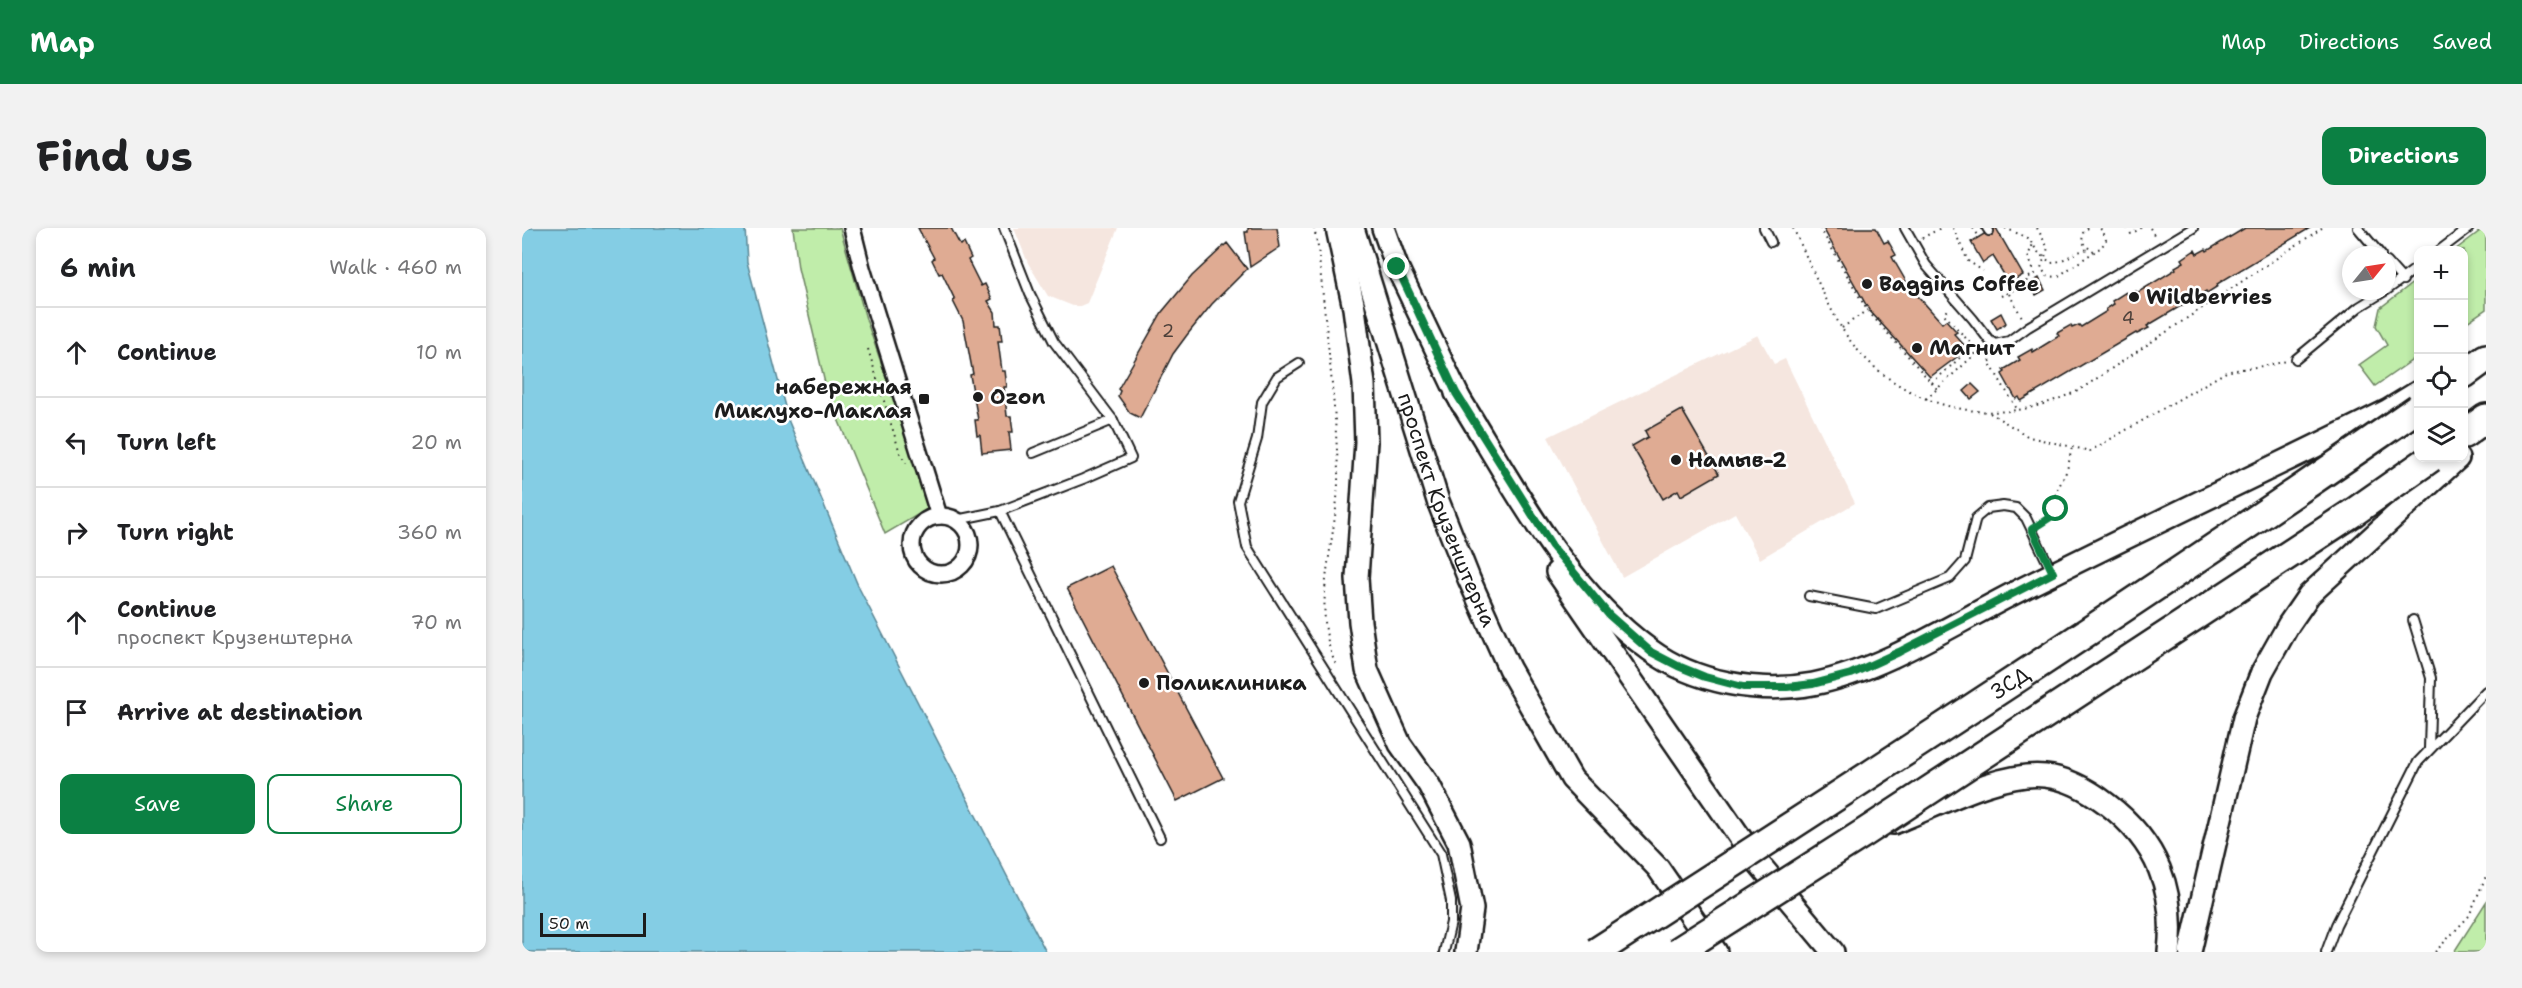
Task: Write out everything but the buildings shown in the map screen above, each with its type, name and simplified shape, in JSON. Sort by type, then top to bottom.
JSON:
[{"type":"highway","points":[[2468,371],[2486,358]]},
{"type":"highway","name":"ЗСД","points":[[1596,952],[2148,591],[2414,411]]},
{"type":"highway","points":[[2468,431],[2486,418]]},
{"type":"highway","points":[[1677,952],[1864,833],[2354,512],[2425,462]]},
{"type":"main road","points":[[1337,228],[1354,308],[1364,384],[1365,442],[1357,578],[1367,670],[1400,744],[1429,785],[1459,843],[1472,909],[1466,952]]},
{"type":"main road","name":"проспект Крузенштерна","points":[[1353,228],[1438,501],[1468,579],[1509,668],[1572,779],[1658,868],[1716,952]]},
{"type":"main road","points":[[1383,228],[1397,267],[1456,393],[1544,553],[1755,859],[1833,952]]},
{"type":"main road","points":[[2468,362],[2486,352]]},
{"type":"main road","points":[[1456,393],[1552,546],[1609,615],[1651,652],[1705,677],[1743,687],[1787,687],[1851,674],[2053,573],[2366,422],[2414,394]]},
{"type":"main road","points":[[2468,448],[2486,432]]},
{"type":"main road","points":[[2190,952],[2241,729],[2262,672],[2289,624],[2309,595],[2454,462]]},
{"type":"main road","points":[[1864,833],[1928,810],[1960,794],[2009,779],[2045,776],[2068,783],[2091,792],[2127,819],[2150,848],[2163,876],[2170,908],[2169,952]]},
{"type":"street","points":[[852,228],[862,268],[939,516]]},
{"type":"street","points":[[939,516],[956,520],[968,534],[969,552],[959,567],[942,573],[933,572],[918,563],[912,546],[913,537],[922,522],[939,516]]},
{"type":"lane","points":[[956,520],[1000,511],[1131,458],[1113,420],[1054,342],[1030,294],[1004,228]]},
{"type":"lane","points":[[1764,228],[1771,242]]},
{"type":"lane","points":[[1905,228],[1926,265],[1989,340],[1995,344],[2009,341],[2028,327],[2193,228]]},
{"type":"lane","points":[[2358,228],[2373,246]]},
{"type":"lane","points":[[2445,246],[2469,228]]},
{"type":"lane","points":[[2396,284],[2414,270]]},
{"type":"lane","points":[[2396,272],[2403,280]]},
{"type":"lane","points":[[2296,358],[2370,300]]},
{"type":"lane","points":[[1299,363],[1277,377],[1262,402],[1257,439],[1238,501],[1247,547],[1441,854],[1451,901],[1450,922],[1444,952]]},
{"type":"lane","points":[[1033,453],[1113,420]]},
{"type":"lane","points":[[1809,596],[1876,609],[1950,578],[1965,561],[1977,518],[1988,508],[2003,506],[2016,508],[2032,529],[2053,573]]},
{"type":"lane","points":[[1000,511],[1160,838]]},
{"type":"lane","points":[[2413,620],[2431,678],[2429,749]]},
{"type":"lane","points":[[2326,952],[2336,926],[2372,859],[2418,762],[2486,691]]},
{"type":"path","points":[[1794,228],[1842,328],[1879,372],[1902,388],[1926,399],[1954,407],[1988,412],[2017,410],[2046,404],[2078,391],[2322,228]]},
{"type":"path","points":[[1820,228],[1866,310],[1937,389]]},
{"type":"path","points":[[1914,243],[1941,228]]},
{"type":"path","points":[[1953,228],[1968,261],[1983,271]]},
{"type":"path","points":[[2005,228],[2028,238],[2044,258],[2055,263],[2076,251],[2097,250]]},
{"type":"path","points":[[2037,228],[2048,248],[2042,262],[2043,273],[2052,278],[2057,277],[2104,245],[2106,240],[2103,231],[2099,228]]},
{"type":"path","points":[[2088,228],[2082,242],[2088,249]]},
{"type":"path","points":[[2127,228],[2131,234],[2141,228]]},
{"type":"path","points":[[2001,296],[2026,284],[2027,278],[2035,273],[2028,256],[2032,244]]},
{"type":"path","points":[[2009,294],[2028,327]]},
{"type":"path","points":[[1842,328],[1866,310]]},
{"type":"path","points":[[1932,383],[1973,346],[1944,314],[1947,311]]},
{"type":"path","points":[[1926,399],[1989,340]]},
{"type":"path","points":[[868,349],[900,453],[906,463]]},
{"type":"path","points":[[1988,412],[2012,424],[2029,438],[2090,451],[2226,372],[2250,366],[2274,365],[2296,358]]},
{"type":"path","points":[[1992,360],[1989,362],[2017,410]]},
{"type":"path","points":[[2032,529],[2049,518],[2056,509],[2054,495],[2059,482],[2066,474],[2072,447]]},
{"type":"path","points":[[2434,952],[2469,916],[2486,876]]},
{"type":"shaded area","points":[[1014,228],[1118,228],[1087,303],[1073,306],[1048,296],[1028,263]]},
{"type":"shaded area","points":[[1758,335],[1774,364],[1785,359],[1855,503],[1760,559],[1735,513],[1622,577],[1548,437]]},
{"type":"green space","points":[[793,228],[840,228],[866,319],[931,507],[885,534],[827,392],[798,268]]},
{"type":"green space","points":[[2486,228],[2486,309],[2468,321],[2468,246],[2460,246]]},
{"type":"green space","points":[[2414,282],[2414,359],[2375,386],[2359,365],[2387,345],[2376,326],[2380,308],[2390,300],[2396,300],[2396,296]]},
{"type":"green space","points":[[2486,902],[2486,952],[2454,952]]},
{"type":"water","points":[[522,228],[745,228],[747,262],[789,422],[859,588],[1046,952],[522,952]]},
{"type":"place","name":"Baggins Coffee","points":[[1867,284]]},
{"type":"place","name":"Wildberries","points":[[2134,297]]},
{"type":"place","name":"Магнит","points":[[1917,348]]},
{"type":"place","name":"Ozon","points":[[978,397]]},
{"type":"place","name":"набережная Миклухо-Маклая","points":[[924,399]]},
{"type":"place","name":"Намыв-2","points":[[1676,460]]},
{"type":"place","name":"Поликлиника","points":[[1144,683]]},
{"type":"route","points":[[1397,267],[1456,393],[1552,546],[1609,615],[1651,652],[1705,677],[1743,687],[1787,687],[1813,684],[1851,674],[1899,652],[2053,573],[2032,529],[2049,518],[2056,509]]}]
